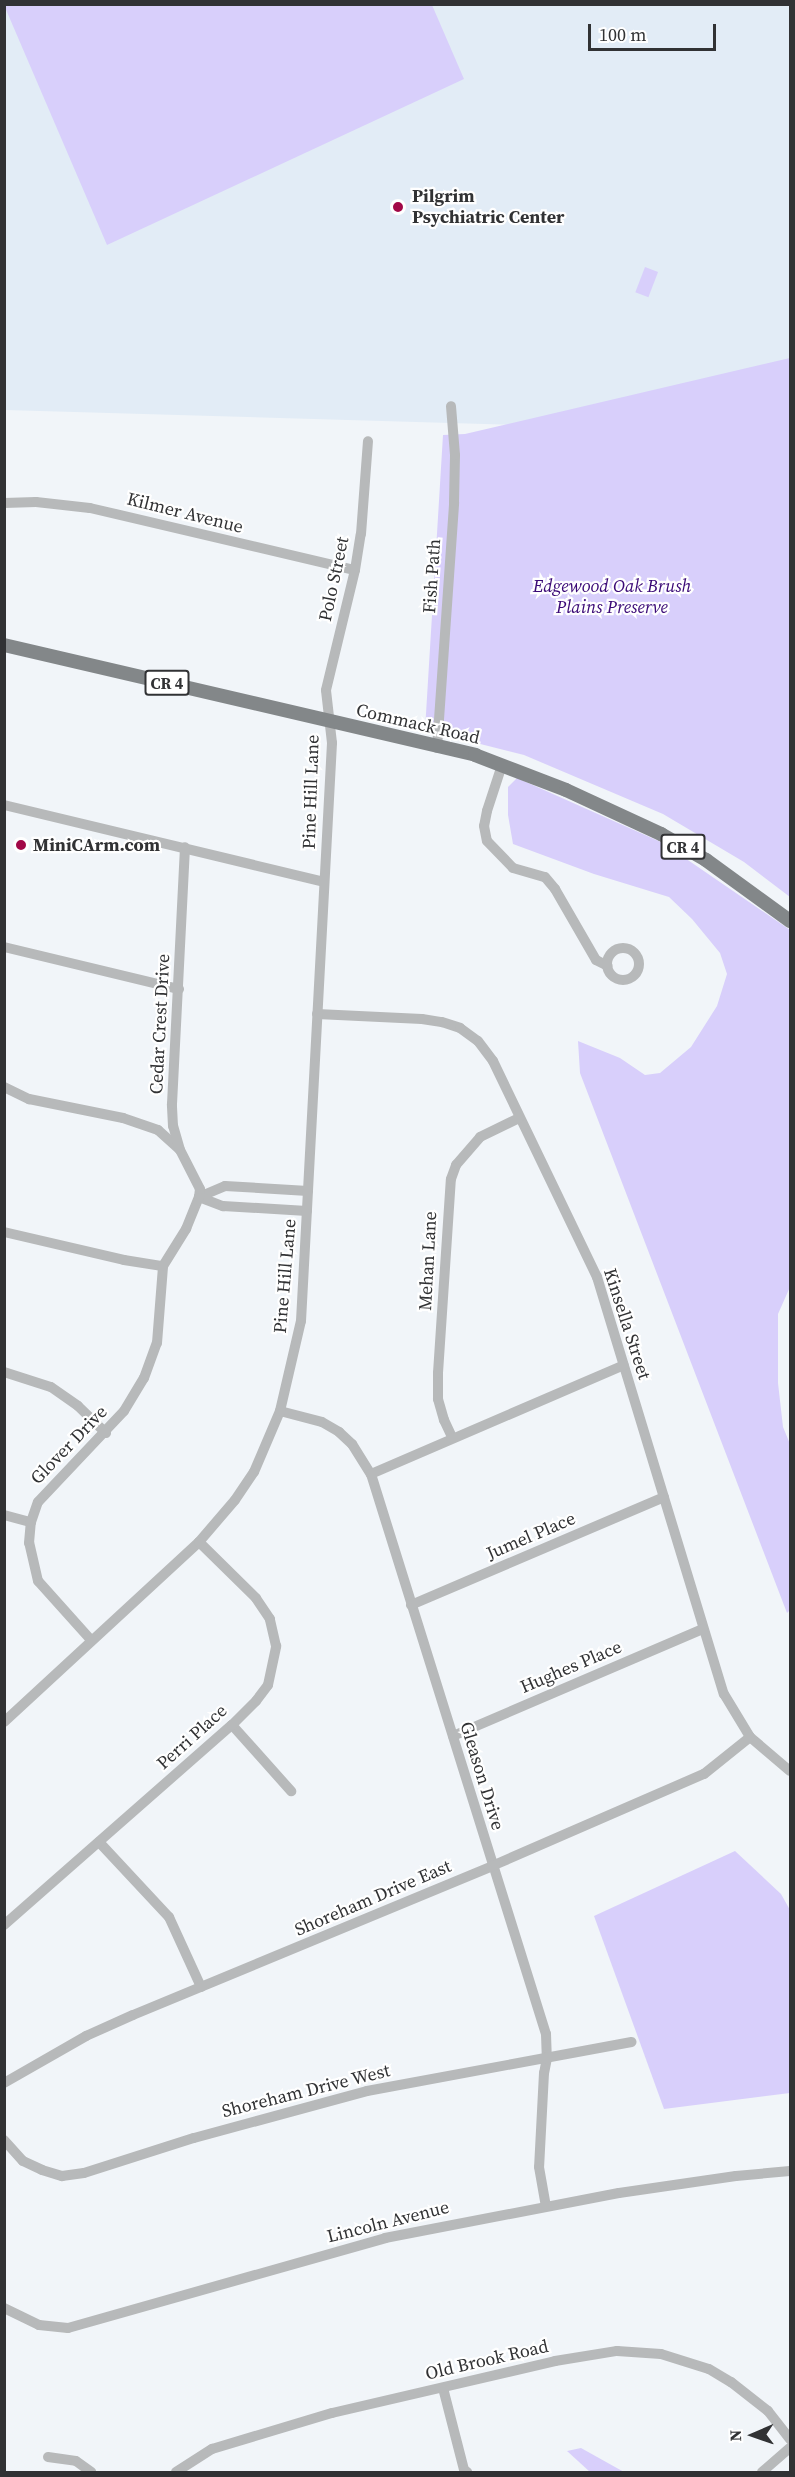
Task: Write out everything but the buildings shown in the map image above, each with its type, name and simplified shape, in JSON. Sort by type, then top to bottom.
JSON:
[{"type":"main road","name":"Commack Road","points":[[4,645],[437,748],[475,755],[599,804],[661,834],[706,860],[790,921]]},
{"type":"street","name":"Fish Path","points":[[437,748],[454,503],[455,443],[451,406]]},
{"type":"street","name":"Polo Street","points":[[329,721],[326,690],[355,570],[361,534],[368,441]]},
{"type":"street","name":"Kilmer Avenue","points":[[4,503],[64,504],[100,510],[355,570]]},
{"type":"street","name":"Pine Hill Lane","points":[[4,1722],[199,1542],[235,1500],[254,1472],[280,1412],[301,1321],[332,743],[329,721]]},
{"type":"street","points":[[502,765],[484,826],[487,841],[513,868],[545,877],[596,960],[608,966]]},
{"type":"street","points":[[4,805],[324,882]]},
{"type":"street","name":"Cedar Crest Drive","points":[[185,847],[172,1104],[173,1126],[180,1150],[200,1189],[199,1197]]},
{"type":"street","points":[[4,947],[179,989]]},
{"type":"street","name":"Kinsella Street","points":[[317,1014],[422,1019],[460,1028],[478,1041],[493,1061],[597,1277],[724,1694],[750,1737],[790,1771]]},
{"type":"street","points":[[4,1087],[29,1099],[123,1118],[158,1130],[180,1150]]},
{"type":"street","name":"Mehan Lane","points":[[452,1437],[438,1399],[451,1179],[456,1165],[480,1137],[519,1118]]},
{"type":"street","points":[[199,1197],[225,1186],[308,1191]]},
{"type":"street","points":[[199,1197],[223,1206],[307,1211]]},
{"type":"street","name":"Glover Drive","points":[[91,1640],[38,1581],[29,1543],[31,1522],[38,1502],[53,1483],[106,1433],[124,1411],[144,1378],[157,1343],[163,1266],[186,1229],[199,1197]]},
{"type":"street","points":[[4,1232],[124,1260],[163,1266]]},
{"type":"street","points":[[371,1474],[452,1437],[624,1365]]},
{"type":"street","points":[[4,1372],[51,1387],[78,1406],[106,1433]]},
{"type":"street","name":"Gleason Drive","points":[[280,1412],[322,1422],[339,1432],[352,1444],[371,1474],[546,2034],[547,2058],[544,2073],[539,2167],[546,2205]]},
{"type":"street","name":"Jumel Place","points":[[411,1605],[664,1497]]},
{"type":"street","points":[[4,1515],[31,1522]]},
{"type":"street","name":"Perri Place","points":[[4,1925],[231,1725],[256,1701],[268,1685],[274,1668],[276,1646],[270,1619],[256,1598],[199,1542]]},
{"type":"street","name":"Hughes Place","points":[[453,1736],[703,1629]]},
{"type":"street","points":[[231,1725],[291,1791]]},
{"type":"street","name":"Shoreham Drive East","points":[[4,2083],[86,2036],[492,1866],[704,1774],[750,1737]]},
{"type":"street","points":[[99,1842],[169,1917],[201,1987]]},
{"type":"street","name":"Shoreham Drive West","points":[[4,2140],[22,2161],[42,2170],[62,2176],[84,2173],[204,2135],[367,2091],[631,2042]]},
{"type":"street","name":"Lincoln Avenue","points":[[4,2308],[39,2325],[68,2328],[385,2238],[546,2205],[735,2176],[790,2171]]},
{"type":"street","name":"Old Brook Road","points":[[176,2472],[212,2450],[332,2413],[588,2354],[617,2351],[662,2354],[709,2369],[731,2382],[768,2411],[790,2439]]},
{"type":"street","points":[[443,2388],[464,2470],[467,2472]]},
{"type":"street","points":[[762,2472],[790,2448]]},
{"type":"street","points":[[48,2457],[76,2461],[91,2472]]},
{"type":"shaded area","name":"Pilgrim Psychiatric Center","points":[[4,5],[790,5],[790,423],[588,427],[5,410]]},
{"type":"green space","points":[[4,5],[432,5],[464,79],[107,245]]},
{"type":"green space","points":[[645,267],[658,272],[648,297],[635,292]]},
{"type":"green space","name":"Edgewood Oak Brush Plains Preserve","points":[[790,358],[790,897],[744,862],[663,814],[524,755],[425,730],[443,435],[465,434]]},
{"type":"green space","points":[[517,778],[663,843],[790,930],[790,1287],[778,1314],[778,1383],[783,1427],[790,1444],[790,1610],[787,1613],[580,1073],[578,1041],[620,1058],[645,1075],[660,1073],[691,1047],[717,1006],[727,974],[720,953],[692,919],[669,897],[594,874],[513,844],[508,815],[508,787]]},
{"type":"green space","points":[[735,1851],[781,1894],[790,1910],[790,2093],[664,2109],[594,1916]]},
{"type":"green space","points":[[581,2448],[624,2472],[590,2472],[567,2451]]},
{"type":"place","name":"Pilgrim Psychiatric Center","points":[[398,207]]},
{"type":"place","name":"MiniCArm.com","points":[[21,845]]}]
